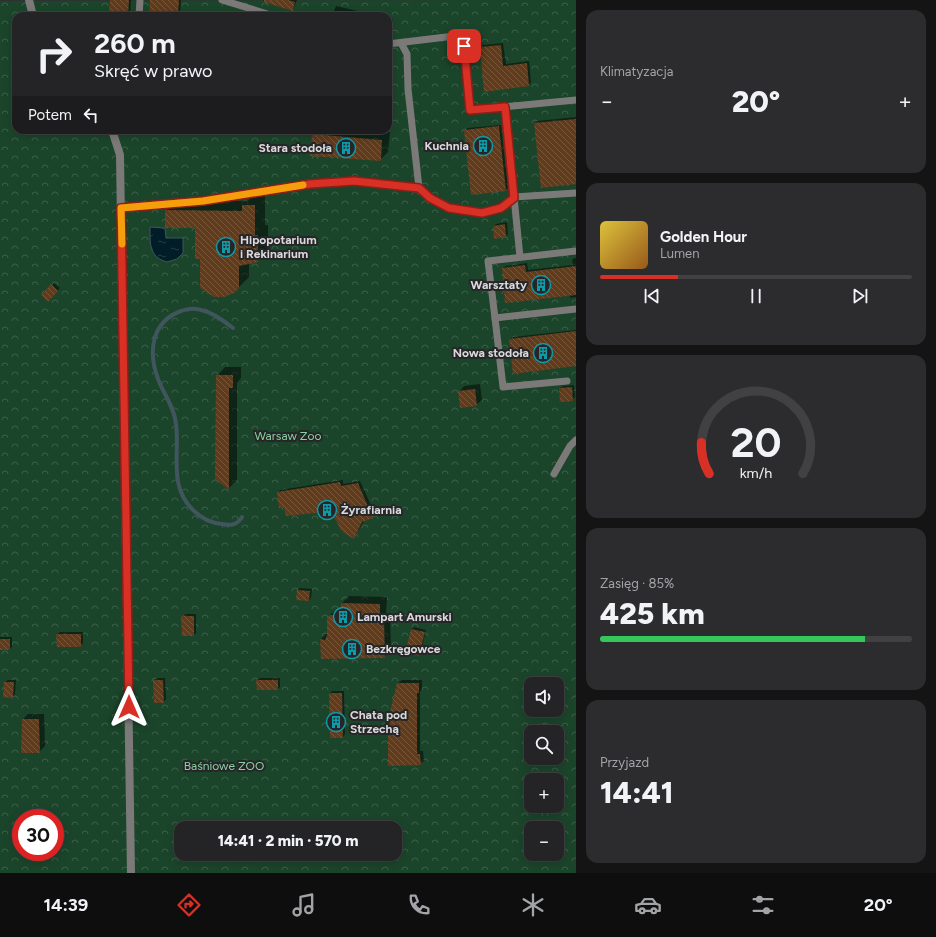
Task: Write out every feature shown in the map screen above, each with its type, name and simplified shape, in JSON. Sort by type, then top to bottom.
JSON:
[{"type":"street","points":[[29,0],[32,12]]},
{"type":"street","points":[[113,134],[120,155],[131,873]]},
{"type":"lane","points":[[139,12],[140,0]]},
{"type":"lane","points":[[222,0],[261,12]]},
{"type":"lane","points":[[392,44],[463,36],[470,110],[576,100]]},
{"type":"lane","points":[[401,43],[406,54],[408,89],[419,188]]},
{"type":"lane","points":[[505,107],[520,257]]},
{"type":"lane","points":[[121,208],[203,201],[310,184],[354,181],[419,188],[430,198],[449,208],[482,213],[501,208],[514,198],[576,193]]},
{"type":"lane","points":[[567,381],[503,387],[488,261],[576,251]]},
{"type":"lane","points":[[495,318],[576,309]]},
{"type":"lane","points":[[554,474],[570,446],[576,440]]},
{"type":"green space","name":"Warsaw Zoo","points":[[576,0],[576,873],[0,873],[0,1]]},
{"type":"green space","points":[[236,861],[255,861],[237,866]]},
{"type":"water","points":[[150,227],[165,228],[166,238],[183,238],[183,253],[177,259],[167,262],[157,257],[152,249]]},
{"type":"building","points":[[110,0],[129,0],[128,12],[109,12]]},
{"type":"building","points":[[150,0],[179,0],[178,12],[149,12]]},
{"type":"building","points":[[264,0],[288,0],[295,2],[293,11],[264,2]]},
{"type":"building","points":[[501,45],[503,66],[527,63],[529,86],[484,92],[480,47]]},
{"type":"building","points":[[576,119],[576,184],[541,188],[534,123]]},
{"type":"building","name":"Kuchnia","points":[[499,126],[506,191],[471,195],[464,130]]},
{"type":"building","name":"Stara stodoła","points":[[312,134],[382,140],[381,161],[310,156]]},
{"type":"building","name":"Hipopotarium i Rekinarium","points":[[242,205],[255,205],[255,235],[258,235],[258,262],[239,266],[239,288],[234,293],[224,297],[214,297],[200,288],[200,259],[195,259],[195,228],[165,228],[165,210],[242,211]]},
{"type":"building","points":[[505,224],[506,237],[494,239],[493,226]]},
{"type":"building","name":"Warsztaty","points":[[525,265],[526,272],[576,266],[576,295],[505,303],[502,268]]},
{"type":"building","points":[[51,284],[58,291],[48,302],[41,295]]},
{"type":"building","name":"Nowa stodoła","points":[[576,331],[576,366],[513,374],[509,339]]},
{"type":"building","points":[[216,375],[233,375],[233,388],[229,388],[229,490],[215,479]]},
{"type":"building","points":[[572,387],[573,401],[560,402],[559,388]]},
{"type":"building","points":[[475,389],[477,406],[460,408],[458,391]]},
{"type":"building","name":"Żyrafiarnia","points":[[340,482],[341,486],[358,483],[373,518],[362,522],[354,539],[344,533],[340,529],[336,520],[325,512],[286,516],[284,508],[279,508],[277,492]]},
{"type":"building","points":[[297,590],[310,591],[309,601],[296,600]]},
{"type":"building","points":[[341,603],[380,604],[380,620],[384,620],[385,658],[321,659],[320,639],[325,640],[327,635],[327,618],[330,615],[342,615]]},
{"type":"building","points":[[181,616],[194,616],[194,636],[182,636]]},
{"type":"building","points":[[411,629],[425,632],[419,656],[405,653]]},
{"type":"building","points":[[56,634],[81,634],[81,647],[57,647]]},
{"type":"building","points":[[0,639],[10,639],[10,650],[0,650]]},
{"type":"building","points":[[153,680],[163,680],[164,703],[154,703]]},
{"type":"building","points":[[256,680],[278,680],[278,690],[257,690]]},
{"type":"building","points":[[4,682],[14,682],[13,698],[3,697]]},
{"type":"building","points":[[397,683],[419,683],[419,693],[417,693],[417,754],[420,754],[421,765],[388,766],[388,720]]},
{"type":"building","name":"Chata pod Strzechą","points":[[329,693],[342,693],[343,738],[330,738]]},
{"type":"building","points":[[22,719],[39,719],[40,753],[21,753]]},
{"type":"waterway","points":[[233,328],[222,320],[202,310],[188,309],[181,311],[163,322],[158,330],[154,339],[153,359],[160,385],[171,406],[175,418],[178,480],[180,491],[185,501],[199,515],[214,523],[231,525],[238,522],[242,517]]},
{"type":"slow traffic","points":[[122,244],[121,208],[203,201],[303,185]]},
{"type":"place","name":"Kuchnia","points":[[483,146]]},
{"type":"place","name":"Stara stodoła","points":[[346,148]]},
{"type":"place","name":"Hipopotarium i Rekinarium","points":[[226,247]]},
{"type":"place","name":"Warsztaty","points":[[541,285]]},
{"type":"place","name":"Nowa stodoła","points":[[543,353]]},
{"type":"place","name":"Żyrafiarnia","points":[[327,510]]},
{"type":"place","name":"Lampart Amurski","points":[[343,617]]},
{"type":"place","name":"Bezkręgowce","points":[[352,649]]},
{"type":"place","name":"Chata pod Strzechą","points":[[336,722]]},
{"type":"route","points":[[129,707],[121,208],[203,201],[310,184],[354,181],[419,188],[430,198],[449,208],[482,213],[501,208],[514,198],[505,107],[470,110],[464,46]]},
{"type":"park label","name":"Baśniowe ZOO","points":[[224,766]]}]
